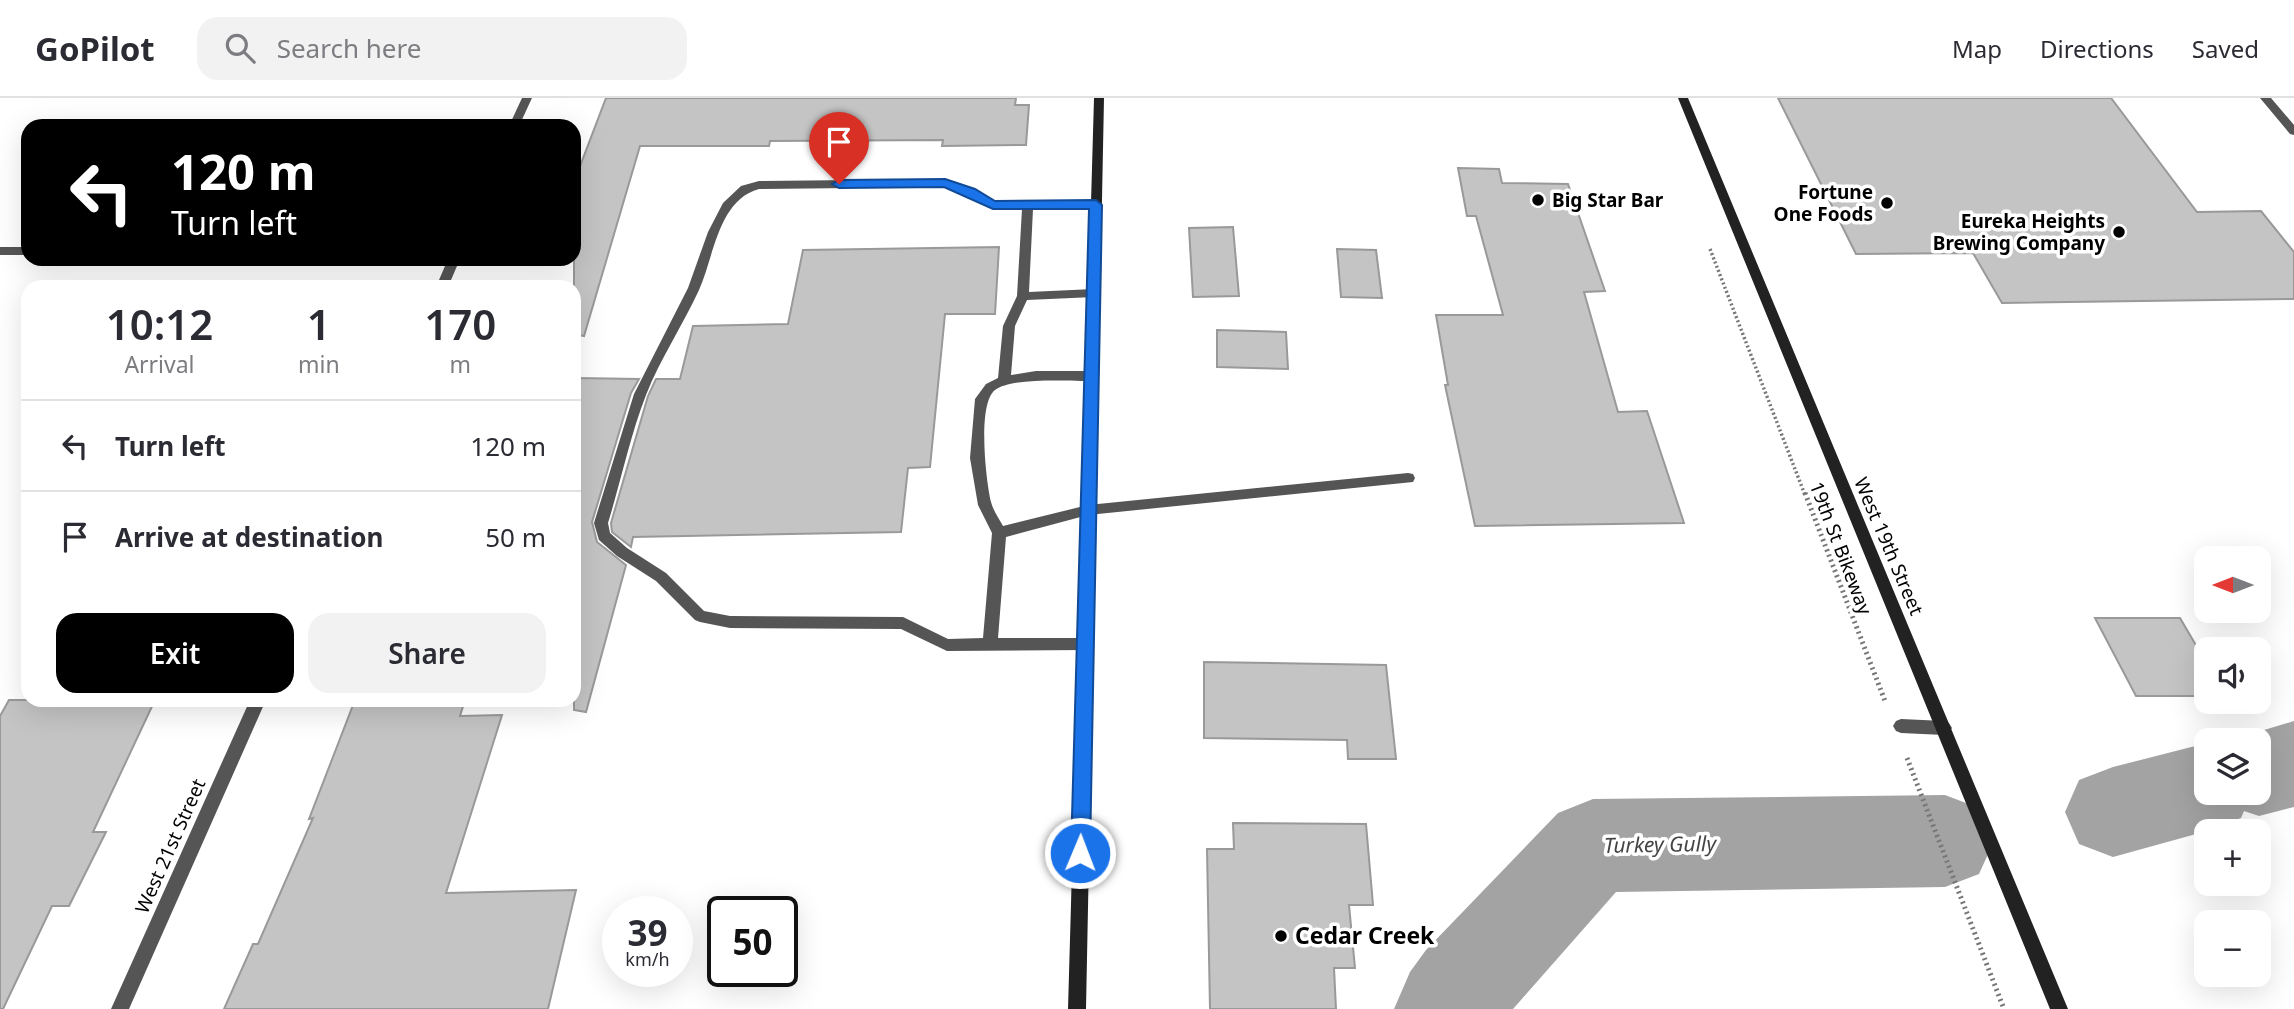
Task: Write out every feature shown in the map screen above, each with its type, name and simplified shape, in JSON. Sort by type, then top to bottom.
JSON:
[{"type":"main road","points":[[1077,1009],[1099,98]]},
{"type":"main road","name":"West 19th Street","points":[[1683,98],[2059,1009]]},
{"type":"street","points":[[517,119],[527,98]]},
{"type":"street","points":[[2264,98],[2294,132]]},
{"type":"street","points":[[1085,645],[947,645],[902,624],[730,622],[699,616],[661,577],[604,536],[601,523],[640,394],[694,288],[726,206],[745,190],[759,185],[945,183],[971,192],[993,205],[1096,205]]},
{"type":"street","points":[[1004,381],[1007,332],[1012,312],[1023,296],[1028,205]]},
{"type":"street","points":[[0,251],[21,251]]},
{"type":"street","points":[[1023,296],[1094,293]]},
{"type":"street","points":[[990,645],[999,533],[985,505],[977,458],[981,399],[990,387],[1004,381],[1036,376],[1092,376]]},
{"type":"street","points":[[999,533],[1088,510],[1408,478]]},
{"type":"street","name":"West 21st Street","points":[[120,1009],[255,707]]},
{"type":"street","points":[[1901,726],[1944,728]]},
{"type":"path","name":"19th St Bikeway","points":[[1706,239],[1890,713]]},
{"type":"path","points":[[1905,751],[2004,1009]]},
{"type":"building","points":[[606,98],[1016,98],[1015,105],[1029,105],[1026,145],[942,146],[943,140],[770,141],[769,146],[640,146],[584,336],[581,335],[581,280],[574,280],[574,266],[581,266],[581,164]]},
{"type":"building","points":[[1778,98],[2111,98],[2197,212],[2261,211],[2294,252],[2294,299],[2002,303],[1973,253],[1856,254]]},
{"type":"building","points":[[1458,168],[1499,169],[1502,183],[1568,184],[1605,291],[1584,292],[1618,412],[1647,411],[1684,523],[1475,526],[1445,385],[1448,385],[1436,315],[1503,315],[1476,216],[1467,216]]},
{"type":"building","points":[[1233,227],[1239,296],[1193,297],[1189,228]]},
{"type":"building","points":[[999,247],[995,314],[945,314],[930,467],[908,468],[901,532],[633,537],[631,547],[612,532],[611,523],[648,396],[656,379],[680,379],[693,326],[788,324],[803,250]]},
{"type":"building","points":[[1337,249],[1376,250],[1382,298],[1341,297]]},
{"type":"building","points":[[1217,330],[1286,332],[1288,369],[1217,367]]},
{"type":"building","points":[[581,378],[639,379],[631,393],[592,522],[597,542],[626,565],[586,712],[574,710],[574,707],[581,707]]},
{"type":"building","points":[[2095,618],[2180,618],[2194,642],[2194,696],[2136,696]]},
{"type":"building","points":[[1204,662],[1386,665],[1396,759],[1348,759],[1347,740],[1204,738]]},
{"type":"building","points":[[9,700],[21,700],[21,707],[152,707],[93,832],[106,832],[69,906],[52,906],[3,1009],[0,1009],[0,716]]},
{"type":"building","points":[[352,707],[463,707],[460,716],[502,715],[446,893],[576,890],[548,1009],[224,1009],[253,944],[258,944],[313,818],[309,819]]},
{"type":"building","name":"Cedar Creek","points":[[1233,823],[1366,824],[1373,905],[1349,905],[1355,968],[1334,968],[1336,1009],[1210,1009],[1207,849],[1234,849]]},
{"type":"waterway","name":"Turkey Gully","points":[[2271,770],[2294,764]]},
{"type":"waterway","name":"Turkey Gully","points":[[2113,812],[2194,790]]},
{"type":"waterway","name":"Turkey Gully","points":[[1447,1009],[1463,987],[1593,846],[1945,841]]},
{"type":"place","name":"Big Star Bar","points":[[1538,200]]},
{"type":"place","name":"Fortune One Foods","points":[[1887,203]]},
{"type":"place","name":"Eureka Heights Brewing Company","points":[[2119,232]]},
{"type":"place","name":"Cedar Creek","points":[[1281,936]]},
{"type":"route","points":[[839,184],[945,183],[971,192],[993,205],[1096,205],[1080,853]]}]
